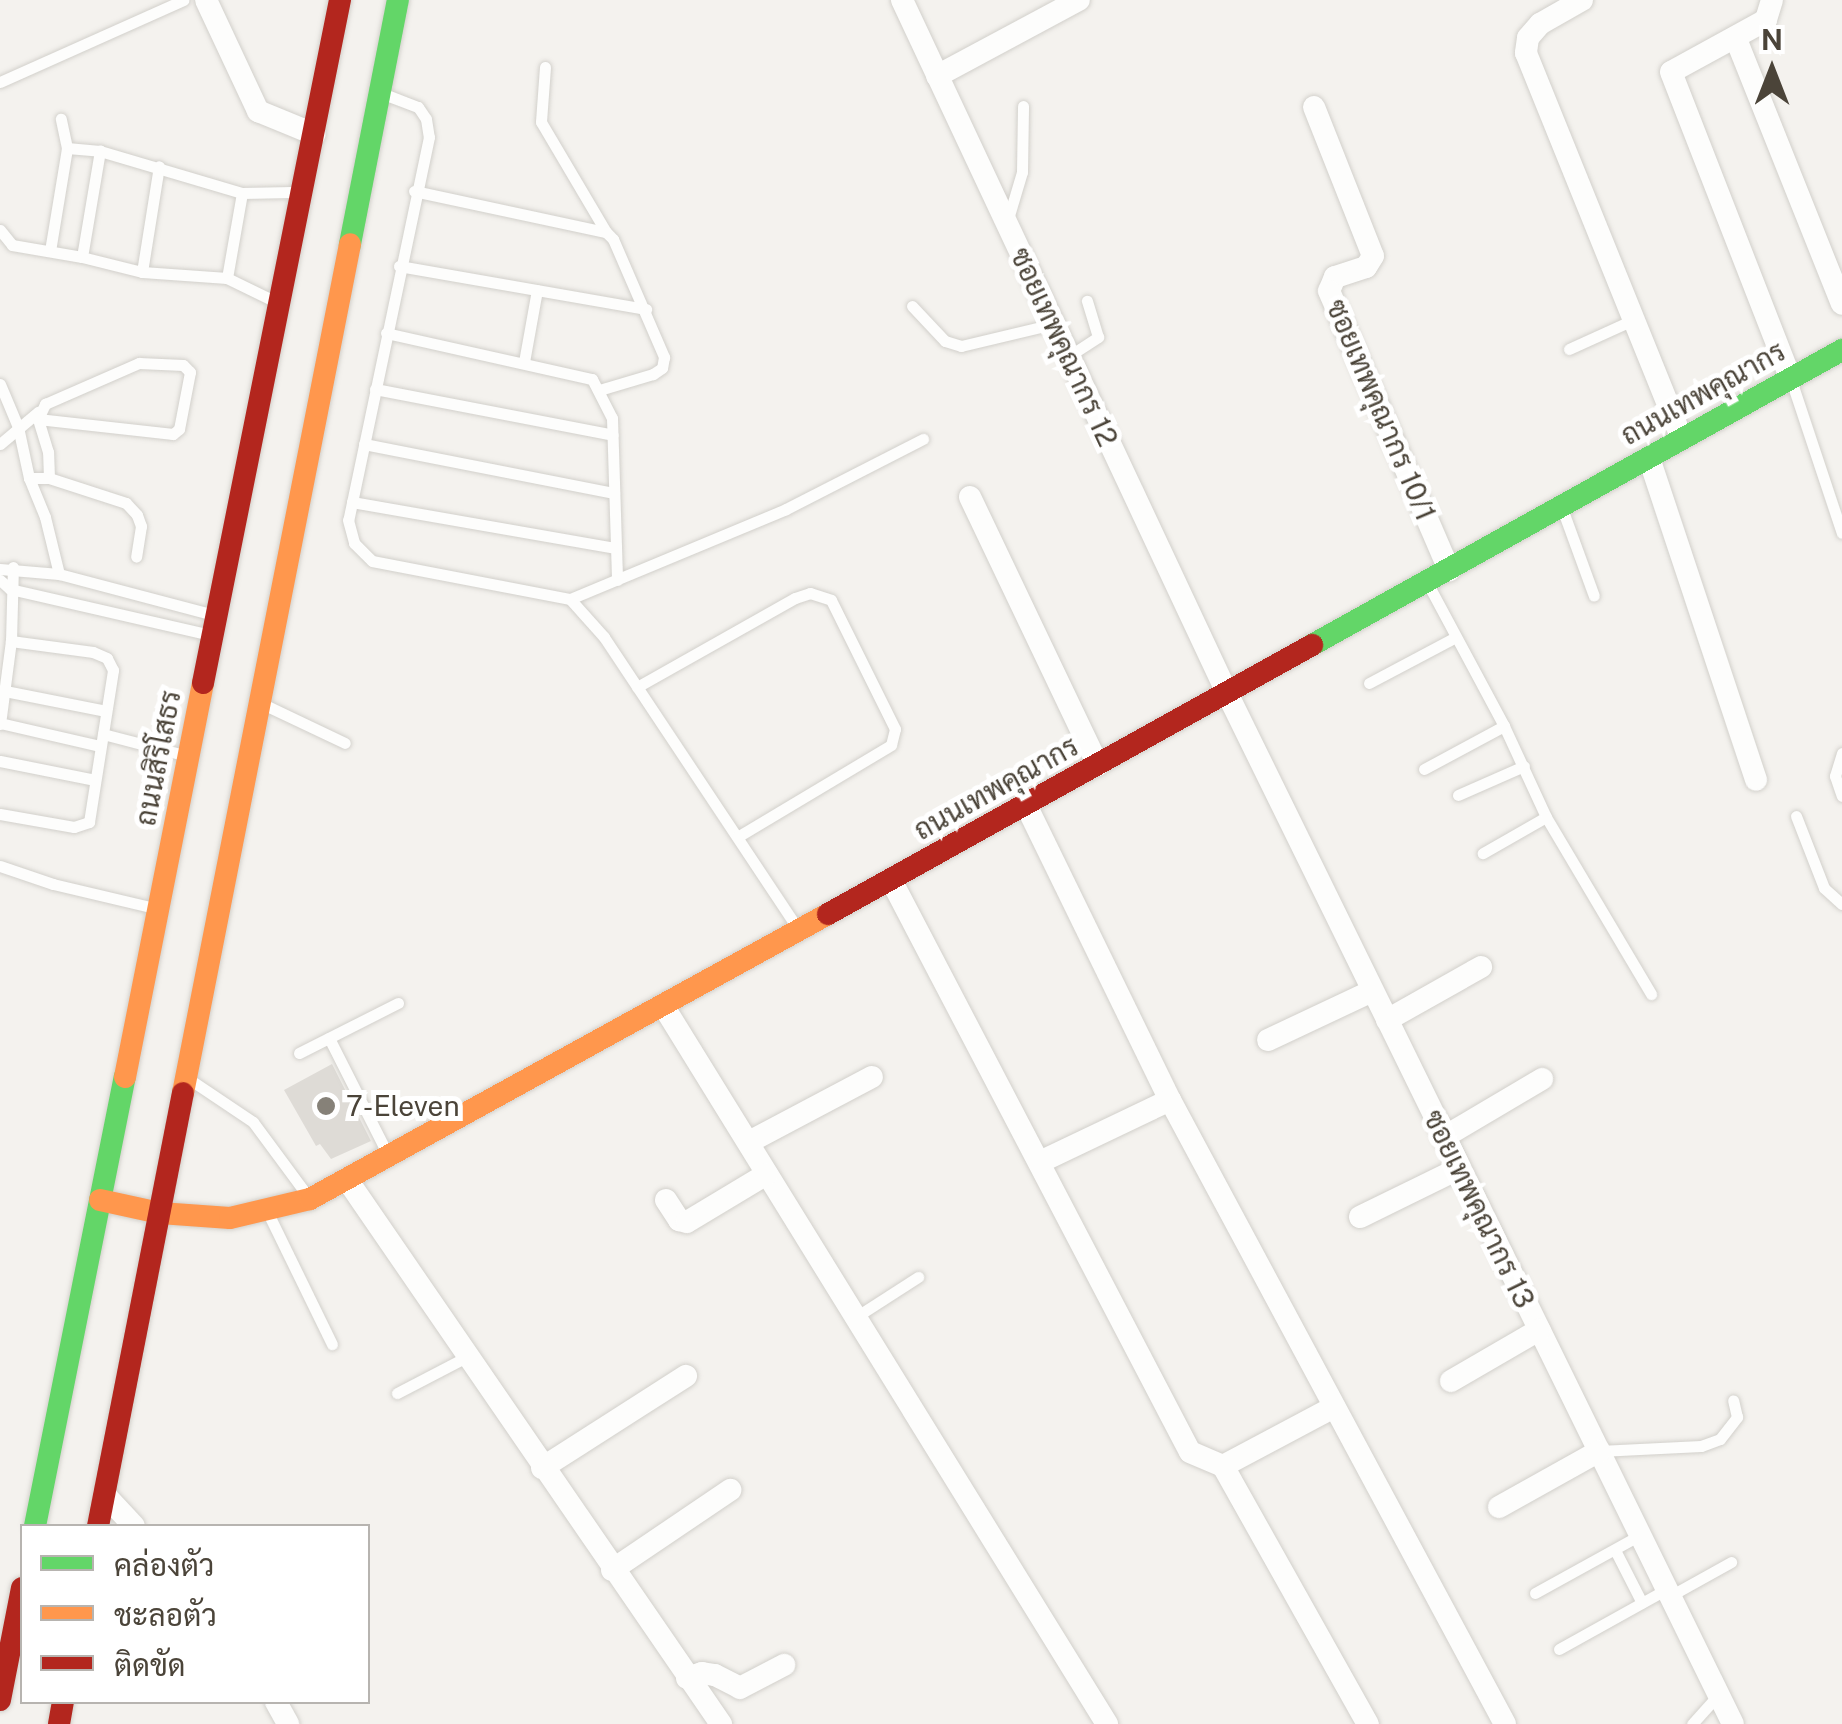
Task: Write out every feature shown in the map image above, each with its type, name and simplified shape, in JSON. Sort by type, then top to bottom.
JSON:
[{"type":"main road","name":"ถนนสิริโสธร","points":[[35,1524],[340,0]]},
{"type":"main road","points":[[98,1524],[398,0]]},
{"type":"main road","name":"ถนนเทพคุณากร","points":[[100,1200],[160,1213],[230,1218],[310,1199],[348,1181],[1842,350]]},
{"type":"main road","points":[[0,1700],[14,1596]]},
{"type":"street","points":[[206,0],[258,111],[314,134]]},
{"type":"street","name":"ซอยเทพคุณากร 12","points":[[902,0],[1226,693]]},
{"type":"street","points":[[937,76],[1079,0]]},
{"type":"street","points":[[1582,0],[1540,24],[1528,38],[1526,53],[1682,440]]},
{"type":"street","points":[[1772,0],[1772,12],[1766,20],[1736,39],[1675,67],[1672,79],[1790,379]]},
{"type":"street","points":[[1736,39],[1842,304]]},
{"type":"street","name":"ซอยเทพคุณากร 10/1","points":[[1314,107],[1373,256],[1366,266],[1336,277],[1328,291],[1449,570]]},
{"type":"street","points":[[1649,458],[1756,780]]},
{"type":"street","points":[[970,498],[1098,766]]},
{"type":"street","name":"ซอยเทพคุณากร 13","points":[[1226,693],[1733,1724]]},
{"type":"street","points":[[1026,806],[1170,1100],[1505,1724]]},
{"type":"street","points":[[891,880],[1190,1452],[1224,1466],[1368,1724]]},
{"type":"street","points":[[1387,1020],[1481,967]]},
{"type":"street","points":[[1268,1040],[1372,992]]},
{"type":"street","points":[[664,1007],[1107,1724]]},
{"type":"street","points":[[749,1142],[872,1077]]},
{"type":"street","points":[[1444,1137],[1542,1080]]},
{"type":"street","points":[[1040,1162],[1170,1100]]},
{"type":"street","points":[[1360,1217],[1460,1168]]},
{"type":"street","points":[[666,1200],[679,1220],[687,1222],[767,1174]]},
{"type":"street","points":[[348,1181],[717,1722]]},
{"type":"street","points":[[1451,1382],[1539,1330]]},
{"type":"street","points":[[542,1468],[686,1376]]},
{"type":"street","points":[[1224,1466],[1332,1408]]},
{"type":"street","points":[[1499,1506],[1599,1451]]},
{"type":"street","points":[[612,1570],[730,1490]]},
{"type":"street","points":[[104,1494],[132,1524]]},
{"type":"street","points":[[687,1678],[715,1675],[740,1688],[751,1686],[784,1665]]},
{"type":"lane","points":[[0,82],[183,0]]},
{"type":"lane","points":[[546,67],[541,122],[620,252],[660,342],[662,368],[600,390]]},
{"type":"lane","points":[[380,93],[418,107],[426,119],[428,137],[348,520],[354,543],[372,561],[570,599],[786,510],[923,440]]},
{"type":"lane","points":[[1006,223],[1022,172],[1022,106]]},
{"type":"lane","points":[[50,252],[67,148],[61,119]]},
{"type":"lane","points":[[67,148],[100,151],[159,166],[242,194],[300,192]]},
{"type":"lane","points":[[82,258],[100,151]]},
{"type":"lane","points":[[142,272],[159,166]]},
{"type":"lane","points":[[414,191],[606,232]]},
{"type":"lane","points":[[227,278],[242,194]]},
{"type":"lane","points":[[0,230],[12,245],[142,272],[227,278],[278,303]]},
{"type":"lane","points":[[399,266],[646,309]]},
{"type":"lane","points":[[524,362],[538,290]]},
{"type":"lane","points":[[1068,356],[1098,337],[1086,301]]},
{"type":"lane","points":[[912,306],[946,341],[962,346],[1053,324]]},
{"type":"lane","points":[[1569,349],[1633,320]]},
{"type":"lane","points":[[386,333],[592,379],[612,418],[617,580]]},
{"type":"lane","points":[[0,444],[18,427],[38,416],[45,404],[139,363],[183,365],[190,372],[179,429],[174,434],[38,416]]},
{"type":"lane","points":[[1790,379],[1842,533]]},
{"type":"lane","points":[[0,384],[18,427],[28,478],[45,517],[59,574]]},
{"type":"lane","points":[[375,389],[612,435]]},
{"type":"lane","points":[[38,416],[48,452],[49,478]]},
{"type":"lane","points":[[364,444],[614,492]]},
{"type":"lane","points":[[28,478],[49,478],[126,504],[138,515],[136,556]]},
{"type":"lane","points":[[352,502],[616,548]]},
{"type":"lane","points":[[1561,507],[1594,596]]},
{"type":"lane","points":[[188,756],[0,724],[10,642],[6,568],[59,574],[213,625]]},
{"type":"lane","points":[[0,580],[10,590],[213,625]]},
{"type":"lane","points":[[1427,582],[1504,726],[1546,817],[1651,994]]},
{"type":"lane","points":[[638,687],[796,598],[810,592],[831,600],[895,729],[891,745],[737,837]]},
{"type":"lane","points":[[570,599],[604,638],[638,687],[800,932]]},
{"type":"lane","points":[[1370,683],[1456,637]]},
{"type":"lane","points":[[0,814],[82,828],[90,822],[113,670],[107,658],[93,652],[10,642]]},
{"type":"lane","points":[[5,691],[106,711]]},
{"type":"lane","points":[[260,702],[344,743]]},
{"type":"lane","points":[[1424,770],[1504,726]]},
{"type":"lane","points":[[1842,753],[1835,776],[1842,796]]},
{"type":"lane","points":[[0,762],[95,780]]},
{"type":"lane","points":[[1458,795],[1524,766]]},
{"type":"lane","points":[[1796,816],[1824,888],[1842,904]]},
{"type":"lane","points":[[1484,853],[1546,817]]},
{"type":"lane","points":[[0,866],[53,884],[159,909]]},
{"type":"lane","points":[[298,1053],[398,1004]]},
{"type":"lane","points":[[329,1038],[390,1160]]},
{"type":"lane","points":[[187,1078],[234,1105],[253,1122],[310,1199]]},
{"type":"lane","points":[[268,1212],[332,1344]]},
{"type":"lane","points":[[856,1317],[918,1277]]},
{"type":"lane","points":[[398,1393],[468,1356]]},
{"type":"lane","points":[[1599,1451],[1701,1446],[1720,1440],[1737,1417],[1734,1400]]},
{"type":"lane","points":[[1535,1593],[1640,1534]]},
{"type":"lane","points":[[1615,1550],[1642,1603]]},
{"type":"lane","points":[[1558,1649],[1642,1603],[1731,1562]]},
{"type":"lane","points":[[1692,1724],[1719,1694]]},
{"type":"building","name":"7-Eleven","points":[[332,1064],[371,1141],[331,1159],[320,1144],[316,1146],[284,1090]]},
{"type":"traffic: fast","points":[[350,244],[398,0]]},
{"type":"traffic: fast","points":[[1312,645],[1842,350]]},
{"type":"traffic: fast","points":[[35,1524],[125,1077]]},
{"type":"traffic: slow","points":[[183,1093],[350,244]]},
{"type":"traffic: slow","points":[[125,1077],[203,683]]},
{"type":"traffic: slow","points":[[100,1200],[160,1213],[230,1218],[310,1199],[828,914]]},
{"type":"traffic: jam","points":[[203,683],[340,0]]},
{"type":"traffic: jam","points":[[828,914],[1312,645]]},
{"type":"traffic: jam","points":[[98,1524],[183,1093]]},
{"type":"traffic: jam","points":[[0,1700],[20,1598]]},
{"type":"traffic: jam","points":[[59,1724],[63,1704]]},
{"type":"place","name":"7-Eleven","points":[[326,1106]]}]
